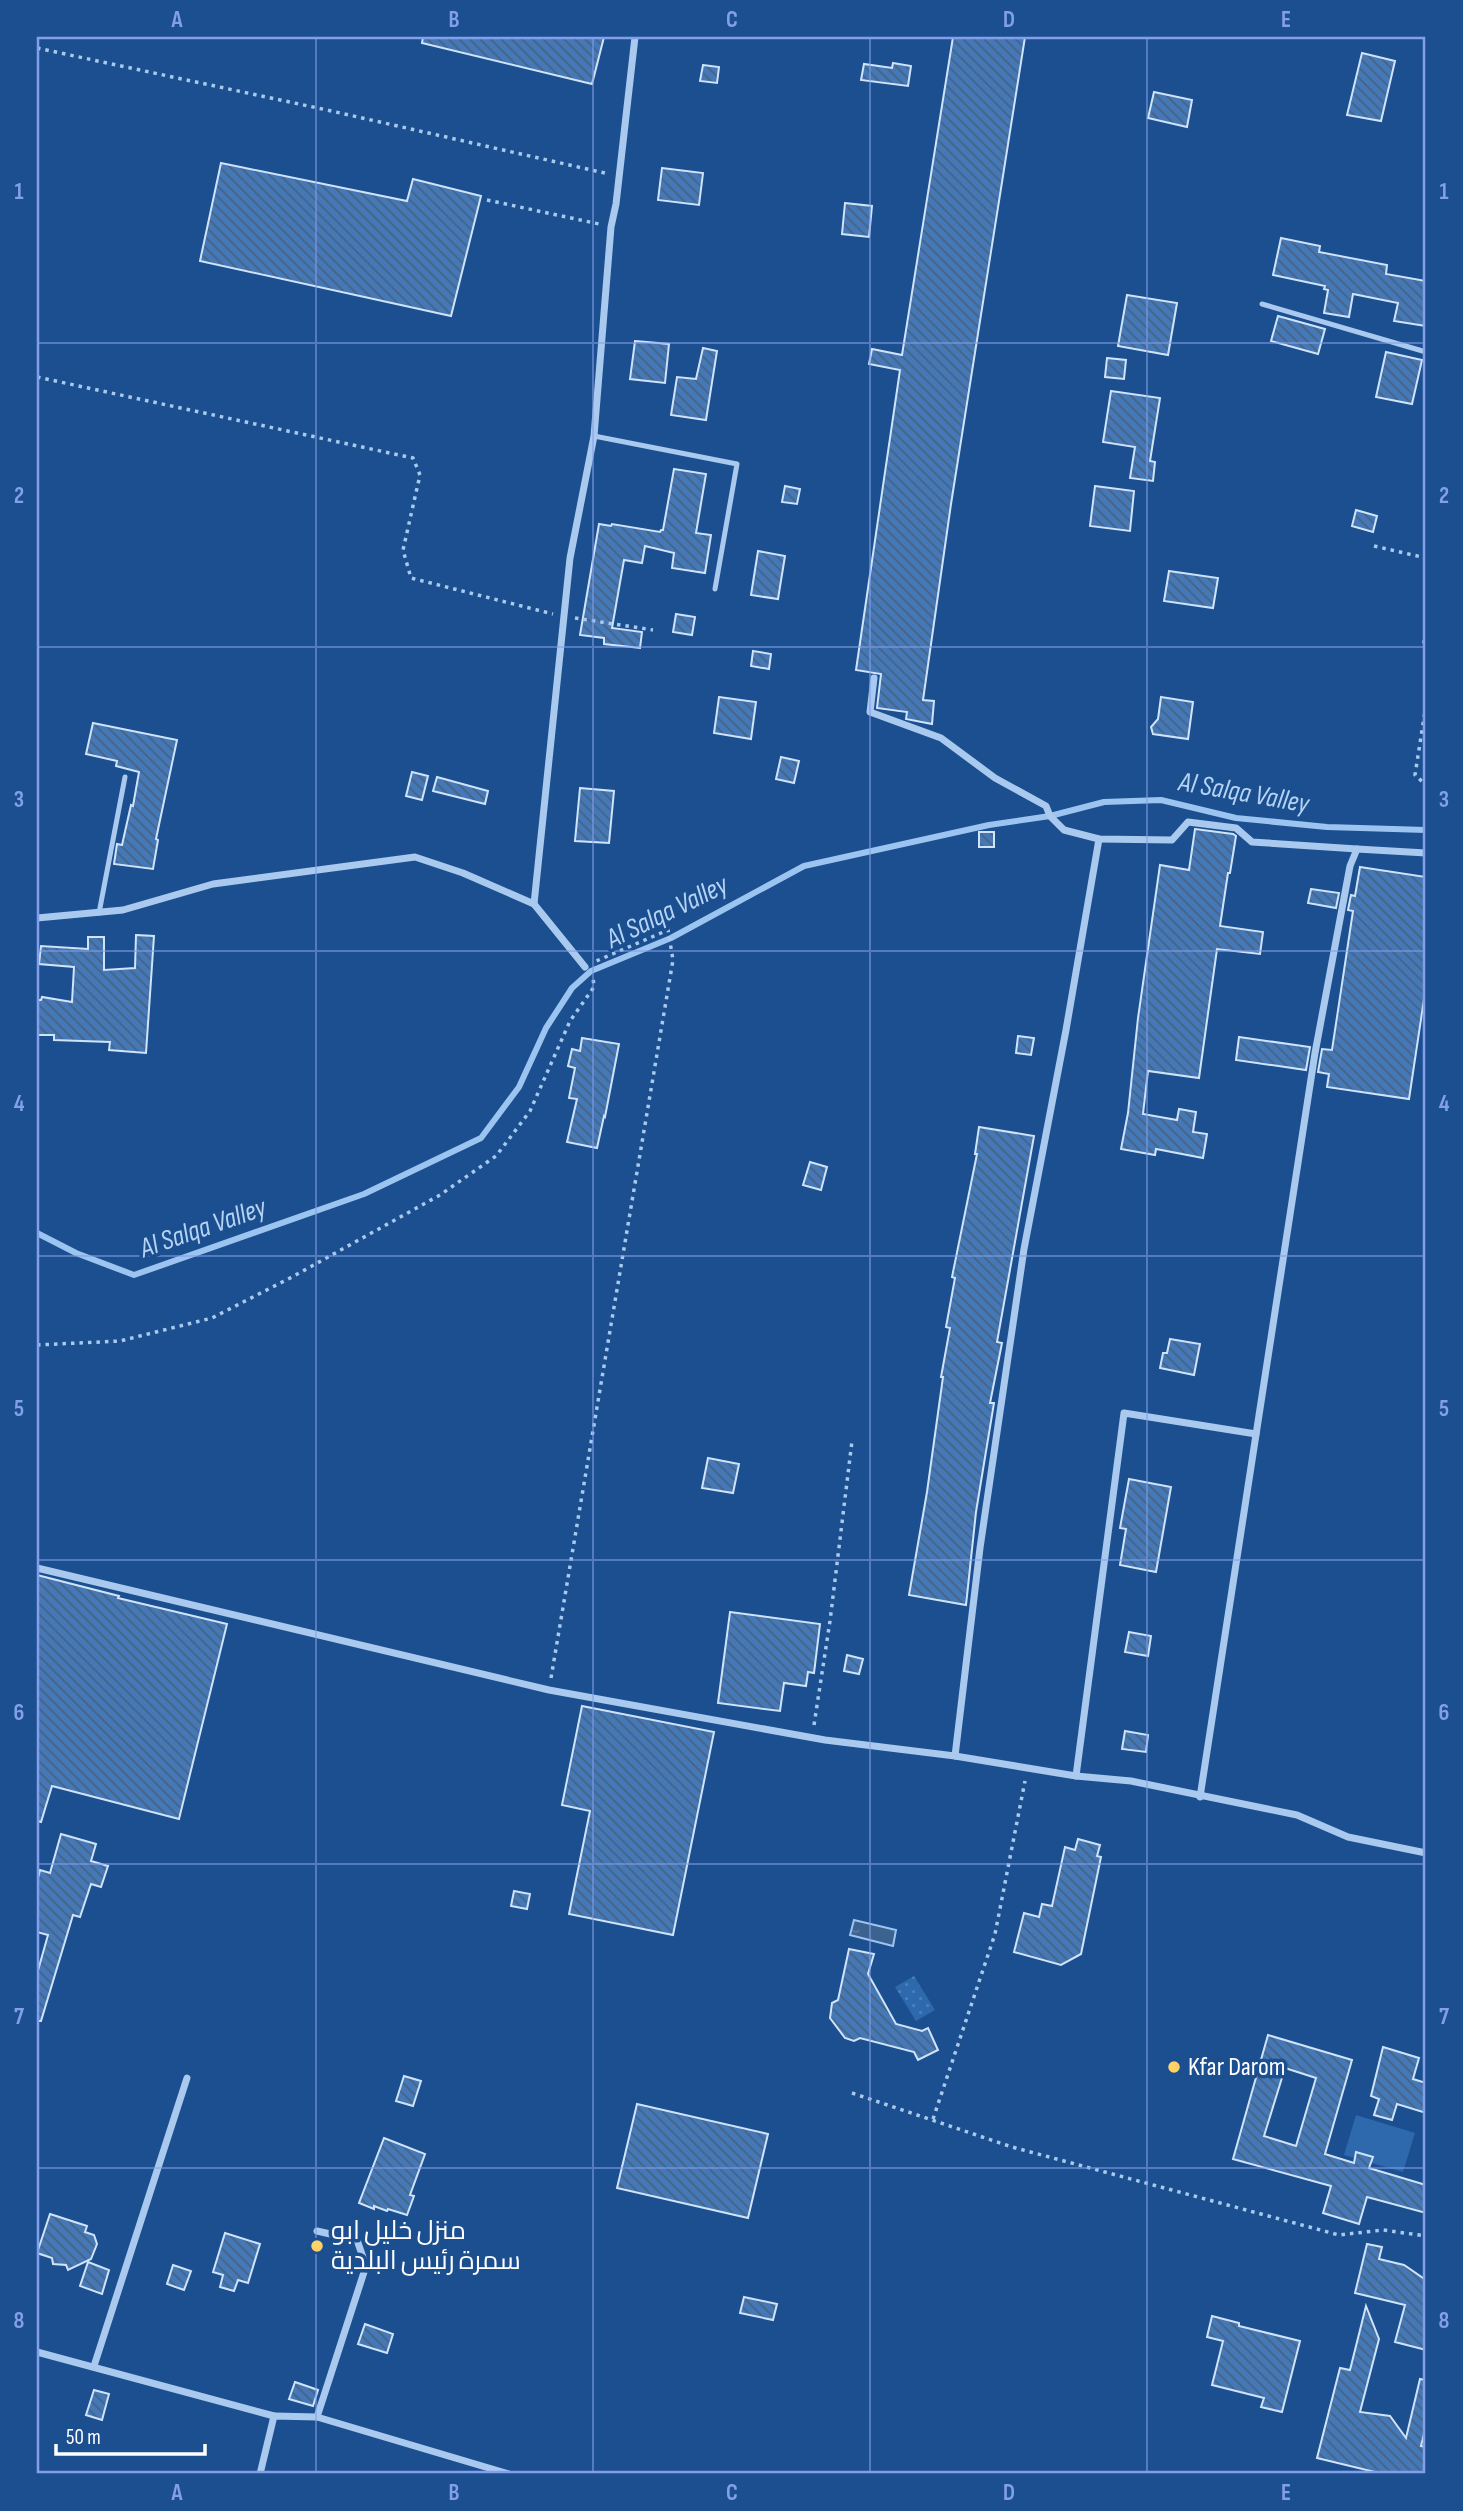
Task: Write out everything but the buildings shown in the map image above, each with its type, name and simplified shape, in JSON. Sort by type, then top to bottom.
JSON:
[{"type":"street","points":[[534,904],[562,617],[570,558],[594,436],[611,227],[635,37]]},
{"type":"street","points":[[874,678],[870,712],[941,738],[995,778],[1046,806],[1050,816],[1064,830],[1099,839],[1172,839],[1188,822],[1236,828],[1252,842],[1426,853]]},
{"type":"street","points":[[955,1756],[980,1548],[1022,1262],[1099,839]]},
{"type":"street","points":[[1199,1797],[1315,1053],[1350,866],[1357,849]]},
{"type":"street","points":[[37,918],[123,910],[213,884],[415,857],[463,873],[534,904],[585,967]]},
{"type":"street","points":[[1076,1776],[1124,1413],[1256,1434]]},
{"type":"street","points":[[37,1567],[549,1690],[812,1738],[955,1756],[1076,1776],[1131,1781],[1297,1815],[1348,1837],[1426,1853]]},
{"type":"street","points":[[94,2366],[187,2078]]},
{"type":"street","points":[[317,2231],[357,2240],[366,2266],[317,2417]]},
{"type":"street","points":[[37,2352],[274,2416],[317,2417],[509,2474]]},
{"type":"street","points":[[260,2474],[274,2416]]},
{"type":"lane","points":[[1262,304],[1426,352]]},
{"type":"lane","points":[[594,436],[737,464],[715,589]]},
{"type":"lane","points":[[99,913],[125,777]]},
{"type":"path","points":[[37,48],[618,176]]},
{"type":"path","points":[[488,200],[611,227]]},
{"type":"path","points":[[37,377],[413,457],[420,475],[403,550],[411,578],[562,617],[653,629]]},
{"type":"path","points":[[1374,546],[1426,558]]},
{"type":"path","points":[[1426,632],[1426,648]]},
{"type":"path","points":[[1426,705],[1415,775],[1426,785]]},
{"type":"path","points":[[549,1690],[673,960],[668,930],[585,967]]},
{"type":"path","points":[[37,1345],[120,1341],[212,1318],[440,1195],[496,1156],[530,1111],[570,1021],[594,987],[592,971],[585,967]]},
{"type":"path","points":[[812,1738],[830,1621],[852,1441]]},
{"type":"path","points":[[933,2119],[995,1934],[1028,1768]]},
{"type":"path","points":[[852,2092],[1012,2147],[1339,2235],[1383,2230],[1426,2236]]},
{"type":"shaded area","points":[[914,1976],[935,2010],[916,2021],[895,1987]]},
{"type":"shaded area","points":[[1356,2115],[1415,2133],[1403,2172],[1344,2155]]},
{"type":"water","points":[[854,1920],[896,1930],[893,1946],[850,1935]]},
{"type":"waterway","name":"Al Salqa Valley","points":[[37,1233],[76,1253],[134,1275],[364,1194],[481,1138],[519,1087],[546,1028],[572,988],[591,971],[671,938],[804,866],[989,825],[1050,816],[1104,802],[1161,800],[1236,818],[1327,827],[1426,830]]},
{"type":"place","name":"Kfar Darom","points":[[1174,2067]]},
{"type":"place","name":"منزل خليل ابو سمرة رئيس البلدية","points":[[317,2246]]}]
